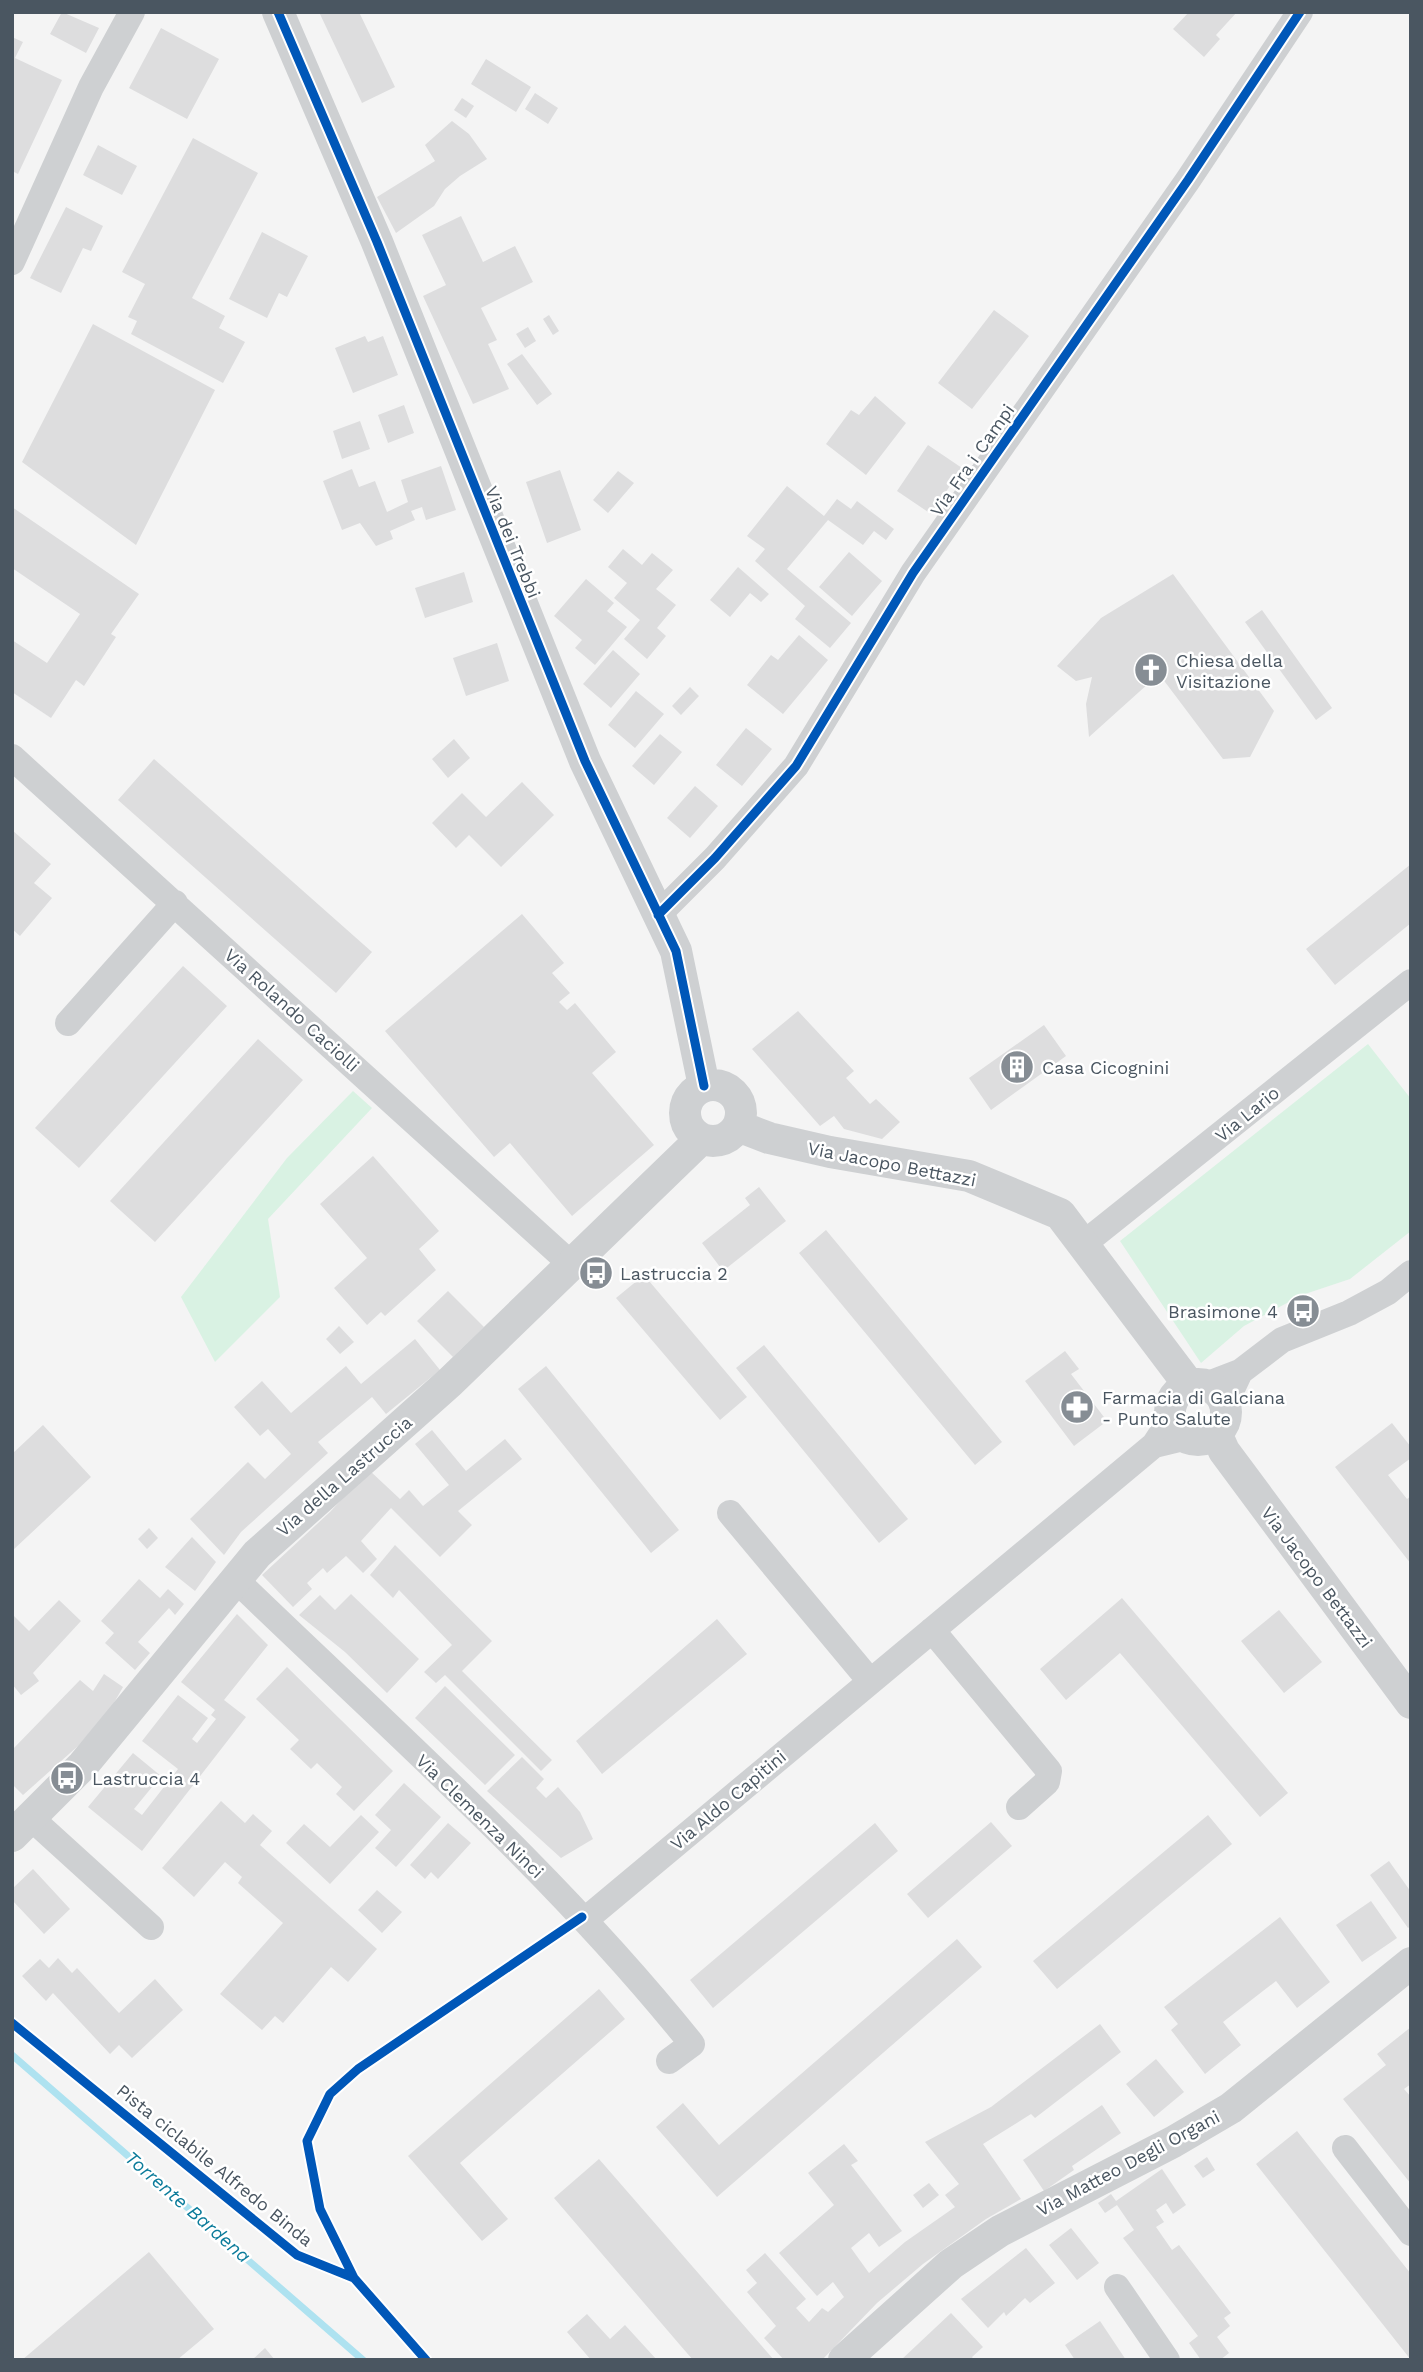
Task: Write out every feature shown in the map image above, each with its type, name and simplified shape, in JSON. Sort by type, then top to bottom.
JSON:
[{"type":"street","points":[[12,262],[91,87],[132,12]]},
{"type":"street","name":"Via dei Trebbi","points":[[278,12],[377,242],[585,761],[676,951],[704,1086]]},
{"type":"street","name":"Via Fra i Campi","points":[[658,915],[715,858],[796,766],[913,573],[1188,180],[1300,12]]},
{"type":"street","name":"Via Rolando Caciolli","points":[[12,757],[571,1265]]},
{"type":"street","points":[[68,1023],[175,903]]},
{"type":"street","name":"Via Lario","points":[[1082,1245],[1411,982]]},
{"type":"street","points":[[715,1085],[734,1095],[741,1115],[738,1126],[726,1138],[718,1141],[701,1139],[692,1133],[684,1112],[694,1092],[704,1086],[715,1085]]},
{"type":"street","name":"Via Jacopo Bettazzi","points":[[738,1126],[769,1138],[830,1152],[969,1176],[1060,1214],[1193,1415],[1411,1703]]},
{"type":"street","name":"Via della Lastruccia","points":[[22,1827],[126,1715],[235,1578],[309,1505],[450,1382],[701,1139]]},
{"type":"street","name":"Via Aldo Capitini","points":[[585,1920],[1193,1415],[1240,1372],[1282,1340],[1358,1308],[1388,1292],[1411,1273]]},
{"type":"street","points":[[730,1513],[870,1681]]},
{"type":"street","name":"Via Clemenza Ninci","points":[[235,1578],[585,1920],[640,1979],[692,2044],[669,2061]]},
{"type":"street","points":[[932,1630],[1049,1771],[1047,1782],[1019,1807]]},
{"type":"street","points":[[22,1827],[150,1927]]},
{"type":"street","name":"Via Matteo Degli Organi","points":[[844,2360],[951,2264],[1000,2231],[1173,2142],[1231,2108],[1411,1963]]},
{"type":"street","points":[[1345,2148],[1411,2233]]},
{"type":"street","points":[[1117,2287],[1167,2360]]},
{"type":"green space","points":[[1368,1044],[1411,1099],[1411,1231],[1350,1279],[1302,1295],[1244,1326],[1201,1363],[1120,1241]]},
{"type":"green space","points":[[353,1091],[372,1108],[268,1219],[280,1297],[215,1362],[181,1297],[287,1158]]},
{"type":"building","points":[[62,12],[99,28],[86,53],[50,34]]},
{"type":"building","points":[[319,12],[359,12],[395,87],[362,103]]},
{"type":"building","points":[[1189,12],[1237,12],[1216,35],[1220,39],[1204,57],[1173,29]]},
{"type":"building","points":[[161,28],[219,59],[187,119],[129,88]]},
{"type":"building","points":[[12,37],[23,42],[15,58],[62,80],[18,174],[12,171]]},
{"type":"building","points":[[486,59],[531,87],[516,112],[471,84]]},
{"type":"building","points":[[535,93],[558,108],[548,124],[525,109]]},
{"type":"building","points":[[462,98],[474,106],[466,118],[454,110]]},
{"type":"building","points":[[452,121],[469,134],[487,159],[460,176],[445,189],[434,206],[396,233],[377,197],[435,161],[425,145]]},
{"type":"building","points":[[193,138],[258,173],[192,298],[225,316],[219,328],[245,342],[223,383],[131,334],[137,321],[128,317],[145,284],[122,272]]},
{"type":"building","points":[[98,145],[137,166],[122,195],[83,175]]},
{"type":"building","points":[[66,207],[103,226],[91,251],[83,248],[61,293],[30,278]]},
{"type":"building","points":[[461,216],[483,262],[515,246],[533,282],[481,308],[497,340],[488,344],[509,389],[473,404],[423,296],[446,285],[422,235]]},
{"type":"building","points":[[262,232],[308,256],[287,297],[279,293],[267,318],[229,299]]},
{"type":"building","points":[[994,310],[1029,336],[972,409],[938,383]]},
{"type":"building","points":[[549,315],[559,331],[553,335],[543,319]]},
{"type":"building","points":[[93,324],[215,390],[136,545],[22,462]]},
{"type":"building","points":[[528,327],[536,341],[525,348],[516,334]]},
{"type":"building","points":[[365,336],[368,342],[383,336],[398,375],[353,393],[335,348]]},
{"type":"building","points":[[522,354],[552,394],[537,405],[507,364]]},
{"type":"building","points":[[875,396],[906,423],[866,475],[826,444],[851,410],[859,415]]},
{"type":"building","points":[[404,405],[414,433],[388,443],[378,415]]},
{"type":"building","points":[[360,421],[370,449],[342,459],[333,431]]},
{"type":"building","points":[[928,445],[962,468],[931,514],[897,491]]},
{"type":"building","points":[[441,466],[456,510],[426,520],[422,507],[411,511],[415,520],[390,531],[393,539],[376,546],[360,523],[342,530],[323,481],[352,469],[359,487],[375,481],[387,512],[408,502],[401,480]]},
{"type":"building","points":[[560,470],[581,530],[547,543],[526,482]]},
{"type":"building","points":[[618,471],[634,483],[608,513],[593,500]]},
{"type":"building","points":[[787,486],[824,516],[837,499],[851,509],[857,501],[894,529],[886,540],[874,531],[863,545],[828,520],[787,569],[851,623],[830,648],[795,619],[805,606],[755,561],[765,549],[747,536]]},
{"type":"building","points":[[12,507],[139,594],[111,634],[116,637],[84,686],[76,680],[51,718],[12,692],[12,640],[47,663],[80,614],[12,568]]},
{"type":"building","points":[[623,549],[642,565],[652,553],[673,570],[656,589],[676,605],[657,628],[666,636],[647,659],[624,639],[640,620],[614,598],[627,583],[608,567]]},
{"type":"building","points":[[849,552],[882,581],[852,616],[819,587]]},
{"type":"building","points":[[738,567],[769,594],[761,602],[750,593],[730,617],[710,600]]},
{"type":"building","points":[[464,572],[473,602],[425,618],[415,588]]},
{"type":"building","name":"Chiesa della Visitazione","points":[[1173,574],[1274,711],[1250,757],[1223,759],[1159,674],[1089,737],[1086,704],[1092,677],[1076,681],[1057,666],[1101,618]]},
{"type":"building","points":[[586,579],[614,603],[607,611],[627,627],[595,665],[575,648],[582,640],[554,616]]},
{"type":"building","points":[[1262,610],[1332,708],[1316,720],[1245,622]]},
{"type":"building","points":[[799,635],[828,660],[783,714],[747,685],[771,655],[778,660]]},
{"type":"building","points":[[497,643],[509,681],[466,696],[453,658]]},
{"type":"building","points":[[613,650],[640,674],[611,708],[583,684]]},
{"type":"building","points":[[690,687],[699,696],[681,715],[672,706]]},
{"type":"building","points":[[636,691],[664,714],[635,748],[608,725]]},
{"type":"building","points":[[746,728],[772,749],[742,786],[716,765]]},
{"type":"building","points":[[660,734],[682,752],[654,785],[632,766]]},
{"type":"building","points":[[454,739],[470,758],[448,778],[432,759]]},
{"type":"building","points":[[154,759],[372,952],[336,993],[118,800]]},
{"type":"building","points":[[522,782],[554,815],[501,867],[469,835],[456,848],[432,823],[462,793],[486,817]]},
{"type":"building","points":[[695,786],[718,806],[690,838],[667,818]]},
{"type":"building","points":[[12,830],[51,864],[34,883],[52,898],[20,936],[12,929]]},
{"type":"building","points":[[1411,864],[1411,923],[1335,985],[1306,949]]},
{"type":"building","points":[[522,914],[564,963],[552,973],[570,993],[559,1002],[567,1010],[575,1003],[616,1052],[592,1073],[654,1145],[572,1216],[510,1143],[494,1157],[385,1031]]},
{"type":"building","points":[[183,966],[227,1006],[79,1168],[35,1128]]},
{"type":"building","points":[[798,1011],[854,1071],[846,1078],[870,1104],[876,1099],[900,1122],[882,1139],[844,1129],[834,1116],[820,1126],[752,1049]]},
{"type":"building","name":"Casa Cicognini","points":[[1044,1025],[1066,1056],[991,1110],[969,1078]]},
{"type":"building","points":[[258,1039],[303,1080],[155,1242],[110,1201]]},
{"type":"building","points":[[373,1156],[439,1231],[419,1249],[436,1270],[385,1316],[381,1312],[367,1325],[334,1288],[367,1258],[320,1204]]},
{"type":"building","points":[[759,1187],[786,1221],[723,1271],[702,1243],[750,1205],[745,1198]]},
{"type":"building","points":[[826,1230],[1002,1442],[975,1465],[799,1253]]},
{"type":"building","points":[[644,1275],[747,1397],[720,1420],[616,1298]]},
{"type":"building","points":[[448,1291],[484,1327],[453,1357],[417,1321]]},
{"type":"building","points":[[339,1326],[354,1342],[340,1354],[326,1339]]},
{"type":"building","points":[[415,1339],[440,1370],[386,1414],[372,1397],[318,1442],[328,1453],[241,1532],[224,1555],[190,1519],[248,1462],[265,1479],[291,1454],[268,1429],[260,1436],[234,1407],[262,1381],[291,1413],[346,1366],[361,1384]]},
{"type":"building","points":[[764,1345],[908,1519],[879,1543],[736,1368]]},
{"type":"building","points":[[1065,1351],[1079,1369],[1071,1374],[1107,1421],[1074,1446],[1025,1381]]},
{"type":"building","points":[[546,1366],[679,1530],[651,1553],[518,1389]]},
{"type":"building","points":[[1392,1423],[1411,1447],[1411,1458],[1388,1475],[1407,1499],[1411,1496],[1411,1564],[1335,1467]]},
{"type":"building","points":[[43,1425],[91,1477],[12,1551],[12,1454]]},
{"type":"building","points":[[432,1430],[466,1471],[505,1439],[522,1459],[458,1511],[472,1525],[440,1557],[391,1508],[361,1541],[377,1559],[363,1573],[346,1556],[327,1573],[323,1568],[307,1583],[312,1589],[293,1607],[262,1575],[330,1512],[369,1470],[400,1499],[409,1490],[423,1506],[449,1485],[415,1444]]},
{"type":"building","points":[[149,1528],[158,1538],[147,1549],[138,1539]]},
{"type":"building","points":[[192,1537],[216,1562],[195,1591],[165,1567]]},
{"type":"building","points":[[395,1545],[492,1641],[462,1671],[552,1760],[541,1771],[445,1675],[436,1683],[424,1672],[452,1645],[399,1590],[393,1598],[370,1575]]},
{"type":"building","points":[[139,1579],[160,1598],[168,1589],[184,1604],[175,1615],[169,1608],[138,1642],[150,1653],[135,1670],[105,1643],[114,1633],[101,1621]]},
{"type":"building","points":[[351,1594],[419,1659],[387,1693],[345,1652],[299,1615],[320,1595],[335,1610]]},
{"type":"building","points":[[1122,1598],[1288,1793],[1260,1817],[1120,1653],[1066,1700],[1040,1669]]},
{"type":"building","points":[[59,1600],[81,1621],[33,1673],[39,1681],[21,1695],[12,1684],[12,1614],[29,1631]]},
{"type":"building","points":[[1279,1610],[1322,1662],[1284,1693],[1241,1641]]},
{"type":"building","points":[[237,1614],[268,1645],[224,1700],[246,1717],[142,1851],[88,1807],[133,1753],[161,1776],[134,1809],[142,1815],[178,1769],[142,1741],[178,1695],[208,1718],[192,1739],[197,1743],[216,1719],[211,1715],[215,1710],[181,1682]]},
{"type":"building","points":[[717,1619],[747,1654],[602,1774],[576,1741]]},
{"type":"building","points":[[287,1667],[393,1771],[354,1811],[336,1794],[342,1787],[317,1763],[311,1769],[290,1749],[299,1740],[256,1699]]},
{"type":"building","points":[[104,1674],[123,1687],[111,1708],[78,1746],[23,1795],[12,1784],[12,1750],[80,1680],[93,1691]]},
{"type":"building","points":[[445,1686],[515,1755],[485,1785],[415,1718]]},
{"type":"building","points":[[522,1757],[544,1779],[536,1788],[546,1798],[558,1787],[580,1812],[593,1839],[561,1858],[487,1791]]},
{"type":"building","points":[[404,1783],[441,1817],[396,1867],[375,1848],[391,1830],[375,1815]]},
{"type":"building","points":[[221,1801],[245,1823],[253,1814],[272,1831],[260,1845],[377,1949],[348,1982],[331,1967],[283,2023],[275,2016],[262,2030],[220,1994],[283,1923],[238,1883],[242,1877],[225,1862],[194,1897],[162,1868]]},
{"type":"building","points":[[361,1815],[379,1832],[330,1884],[286,1843],[304,1824],[330,1847]]},
{"type":"building","points":[[1208,1815],[1232,1844],[1057,1989],[1033,1961]]},
{"type":"building","points":[[991,1822],[1012,1846],[928,1918],[907,1894]]},
{"type":"building","points":[[448,1823],[471,1843],[438,1879],[431,1872],[425,1879],[410,1865]]},
{"type":"building","points":[[875,1823],[898,1851],[713,2008],[690,1980]]},
{"type":"building","points":[[1389,1861],[1411,1892],[1411,1926],[1408,1928],[1370,1875]]},
{"type":"building","points":[[33,1869],[70,1909],[44,1934],[12,1900],[12,1889]]},
{"type":"building","points":[[377,1890],[402,1912],[382,1933],[358,1910]]},
{"type":"building","points":[[1371,1901],[1397,1938],[1362,1962],[1336,1925]]},
{"type":"building","points":[[1280,1917],[1330,1982],[1297,2008],[1276,1981],[1223,2022],[1241,2045],[1205,2074],[1171,2030],[1178,2024],[1164,2007]]},
{"type":"building","points":[[957,1939],[982,1967],[717,2197],[656,2127],[683,2103],[719,2145]]},
{"type":"building","points":[[58,1958],[72,1973],[77,1968],[119,2013],[155,1979],[183,2010],[132,2058],[119,2045],[110,2054],[53,1993],[46,2001],[22,1976],[40,1959],[49,1968]]},
{"type":"building","points":[[599,1989],[625,2019],[460,2163],[508,2219],[482,2241],[408,2156]]},
{"type":"building","points":[[1100,2024],[1121,2052],[1035,2118],[1031,2114],[983,2144],[1021,2199],[986,2219],[923,2264],[877,2303],[822,2360],[784,2360],[764,2338],[776,2326],[747,2292],[757,2283],[746,2270],[765,2253],[806,2299],[796,2308],[809,2322],[822,2308],[828,2312],[844,2297],[833,2282],[817,2296],[779,2253],[834,2205],[808,2173],[844,2144],[858,2161],[851,2165],[902,2231],[879,2247],[869,2233],[851,2248],[869,2273],[905,2242],[955,2207],[945,2195],[959,2184],[925,2142],[991,2107]]},
{"type":"building","points":[[1411,2027],[1411,2084],[1404,2089],[1411,2097],[1411,2184],[1343,2099],[1386,2065],[1377,2054]]},
{"type":"building","points":[[1156,2059],[1184,2092],[1154,2117],[1126,2084]]},
{"type":"building","points":[[1102,2105],[1121,2133],[1072,2166],[1074,2170],[1044,2191],[1023,2160]]},
{"type":"building","points":[[1297,2131],[1411,2274],[1411,2360],[1256,2164]]},
{"type":"building","points":[[1207,2157],[1215,2170],[1203,2178],[1194,2166]]},
{"type":"building","points":[[599,2159],[774,2360],[693,2360],[554,2198]]},
{"type":"building","points":[[1162,2169],[1186,2205],[1173,2214],[1166,2203],[1156,2210],[1164,2222],[1156,2227],[1172,2250],[1179,2245],[1231,2313],[1224,2318],[1230,2326],[1217,2337],[1229,2353],[1220,2360],[1201,2360],[1189,2343],[1198,2336],[1123,2238],[1134,2230],[1117,2205],[1105,2213],[1098,2203],[1111,2194],[1116,2201]]},
{"type":"building","points":[[929,2183],[939,2195],[923,2208],[913,2195]]},
{"type":"building","points":[[1071,2228],[1099,2263],[1077,2280],[1049,2245]]},
{"type":"building","points":[[1026,2248],[1055,2283],[1030,2303],[1025,2298],[1006,2316],[1004,2312],[988,2328],[961,2299]]},
{"type":"building","points":[[149,2252],[214,2329],[177,2360],[22,2360]]},
{"type":"building","points":[[951,2313],[983,2347],[972,2357],[974,2360],[901,2360]]},
{"type":"building","points":[[587,2314],[610,2339],[625,2325],[657,2360],[591,2360],[567,2332]]},
{"type":"building","points":[[1100,2321],[1126,2360],[1075,2360],[1065,2345]]},
{"type":"building","points":[[265,2348],[275,2360],[252,2360]]},
{"type":"waterway","name":"Torrente Bardena","points":[[12,2055],[363,2360]]},
{"type":"cycle path","points":[[278,12],[377,242],[585,761],[676,951],[704,1086]]},
{"type":"cycle path","points":[[658,915],[715,858],[796,766],[913,573],[1188,180],[1300,12]]},
{"type":"cycle path","name":"Pista ciclabile Alfredo Binda","points":[[354,2278],[320,2209],[307,2141],[330,2094],[358,2069],[582,1917]]},
{"type":"cycle path","name":"Pista ciclabile Alfredo Binda","points":[[12,2023],[297,2255],[354,2278],[426,2360]]},
{"type":"place","name":"Chiesa della Visitazione","points":[[1151,670]]},
{"type":"place","name":"Casa Cicognini","points":[[1017,1067]]},
{"type":"place","name":"Lastruccia 2","points":[[596,1273]]},
{"type":"place","name":"Brasimone 4","points":[[1303,1311]]},
{"type":"place","name":"Farmacia di Galciana - Punto Salute","points":[[1077,1407]]},
{"type":"place","name":"Lastruccia 4","points":[[67,1778]]}]
